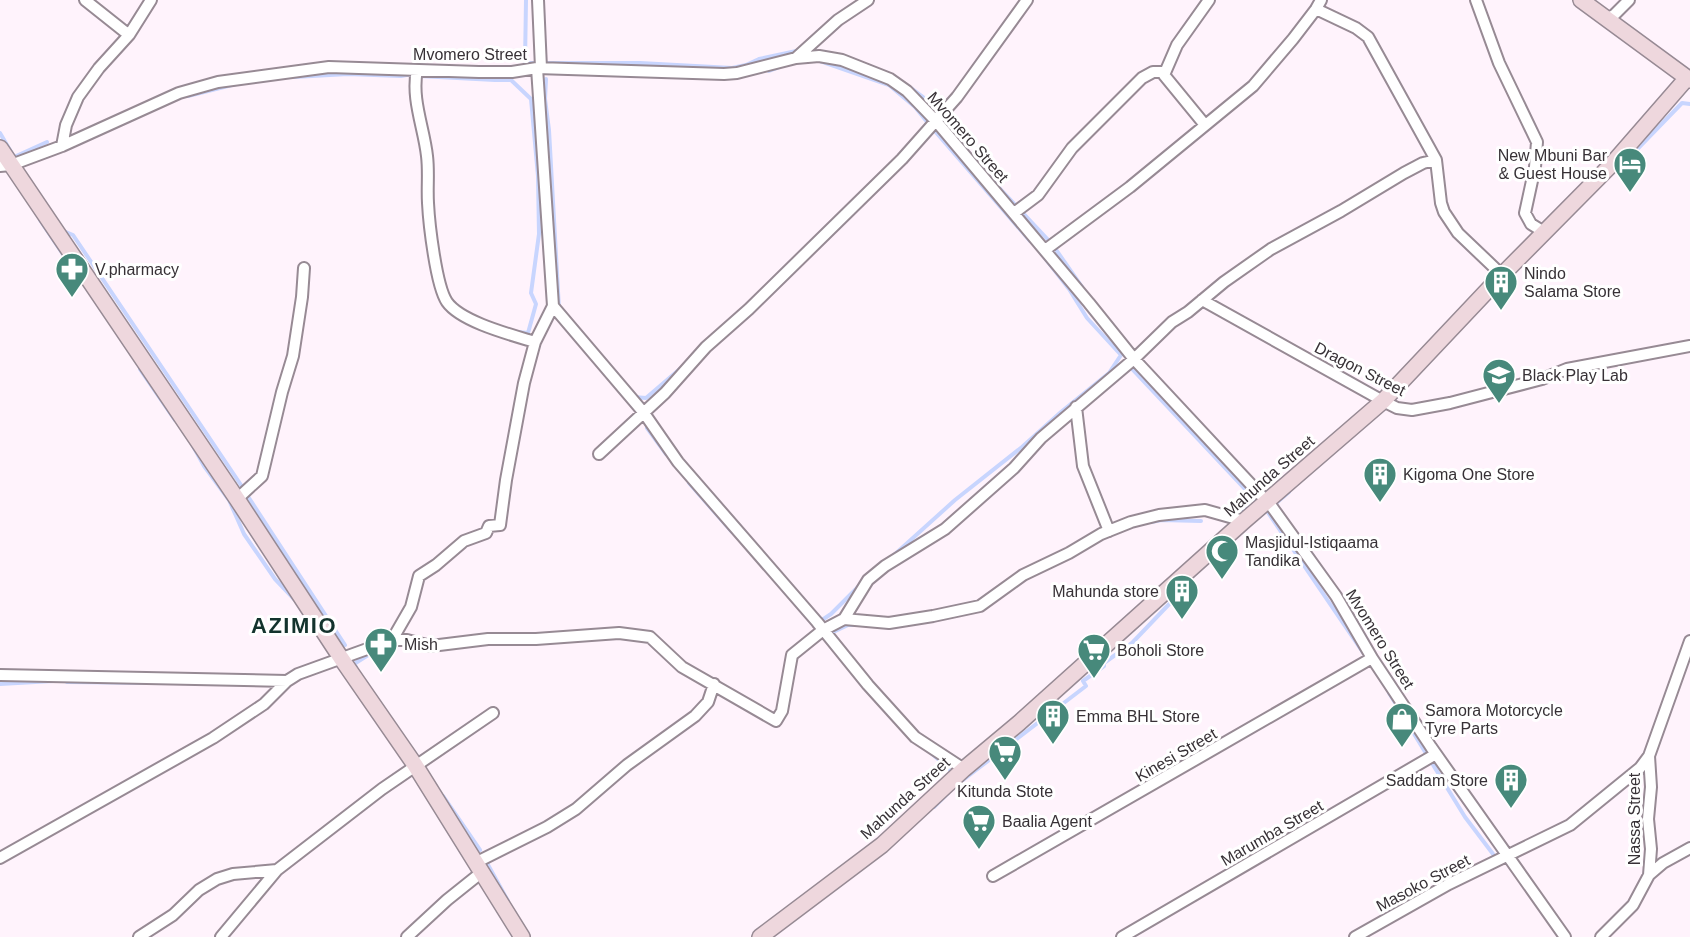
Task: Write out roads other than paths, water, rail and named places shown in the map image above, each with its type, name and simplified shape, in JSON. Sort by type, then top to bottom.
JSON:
[{"type":"street","points":[[85,0],[129,35]]},
{"type":"street","points":[[62,146],[66,125],[78,97],[99,68],[129,35],[152,0]]},
{"type":"street","points":[[392,640],[411,607],[419,576],[464,541],[486,533],[489,526],[500,525],[515,424],[535,342],[553,306],[539,68],[538,0]]},
{"type":"street","points":[[796,58],[838,20],[868,0]]},
{"type":"street","points":[[599,454],[665,393],[706,347],[750,309],[903,159],[957,97],[1027,0]]},
{"type":"street","points":[[1205,125],[1166,79],[1165,72],[1177,45],[1209,0]]},
{"type":"street","points":[[1476,0],[1499,63],[1537,142],[1535,167],[1525,213],[1532,224],[1544,232]]},
{"type":"street","points":[[1581,0],[1688,79]]},
{"type":"street","points":[[1607,18],[1614,15],[1629,0]]},
{"type":"street","points":[[1045,250],[1130,187],[1253,86],[1318,5],[1368,37],[1436,160],[1444,212],[1458,233],[1502,275]]},
{"type":"street","name":"Mvomero Street","points":[[5,166],[62,146],[179,93],[219,82],[329,67],[512,72],[539,68],[724,74],[737,73],[796,58],[819,56],[842,60],[890,79],[907,91],[936,121],[1134,359],[1268,502],[1336,597],[1372,658],[1436,754],[1565,937]]},
{"type":"street","points":[[417,70],[418,115],[428,159],[428,204],[436,262],[444,295],[448,303],[480,324],[535,342]]},
{"type":"street","points":[[1014,213],[1038,195],[1072,148],[1142,78],[1153,72],[1165,72]]},
{"type":"street","name":"Mahunda Street","points":[[760,937],[882,845],[964,769],[1383,401],[1502,275],[1613,163],[1688,79]]},
{"type":"street","points":[[0,148],[5,166],[237,498],[341,658],[416,765],[522,937]]},
{"type":"street","points":[[0,858],[213,738],[264,704],[297,674],[392,640],[431,645],[488,639],[536,639],[620,633],[650,637],[682,667],[776,721],[782,711],[792,655],[823,630],[844,619],[868,580],[885,566],[945,529],[1014,468],[1041,438],[1134,359],[1172,322],[1271,249],[1404,173],[1436,160]]},
{"type":"street","points":[[237,498],[262,476],[282,392],[294,356],[304,268]]},
{"type":"street","name":"Dragon Street","points":[[1202,300],[1383,401],[1397,408],[1412,410],[1450,403],[1542,379],[1567,369],[1690,346]]},
{"type":"street","points":[[553,306],[644,413],[678,462],[823,630],[868,686],[915,737],[964,769]]},
{"type":"street","points":[[1076,407],[1083,466],[1109,531]]},
{"type":"street","points":[[844,619],[889,623],[980,606],[1023,575],[1109,531],[1159,514],[1206,510],[1244,521]]},
{"type":"street","points":[[1649,756],[1690,641]]},
{"type":"street","name":"Kinesi Street","points":[[993,876],[1372,658]]},
{"type":"street","points":[[0,675],[287,681]]},
{"type":"street","points":[[407,937],[480,867],[576,809],[627,765],[695,716],[708,702],[714,684]]},
{"type":"street","points":[[221,937],[276,870],[416,765],[493,713]]},
{"type":"street","name":"Marumba Street","points":[[1122,937],[1436,754]]},
{"type":"street","name":"Masoko Street","points":[[1355,937],[1449,884],[1570,825],[1640,768],[1649,756]]},
{"type":"street","name":"Nassa Street","points":[[1601,937],[1633,905],[1649,875],[1648,819],[1651,787],[1649,756]]},
{"type":"street","points":[[1649,875],[1662,863],[1690,848]]},
{"type":"street","points":[[139,937],[173,915],[199,890],[217,879],[233,874],[276,870]]},
{"type":"waterway","points":[[525,63],[526,0]]},
{"type":"waterway","points":[[526,63],[640,63],[732,68],[759,59],[801,50]]},
{"type":"waterway","points":[[759,59],[761,67],[769,71],[777,68]]},
{"type":"waterway","points":[[820,61],[889,85],[915,107],[928,123],[926,125]]},
{"type":"waterway","points":[[294,77],[412,74]]},
{"type":"waterway","points":[[419,76],[495,80]]},
{"type":"waterway","points":[[546,79],[545,99],[549,130],[559,309]]},
{"type":"waterway","points":[[495,80],[511,80],[531,99],[538,176],[539,234],[531,293],[536,304],[528,333],[517,332]]},
{"type":"waterway","points":[[188,96],[236,84]]},
{"type":"waterway","points":[[911,88],[923,97],[939,117]]},
{"type":"waterway","points":[[1617,170],[1682,103],[1690,104]]},
{"type":"waterway","points":[[934,130],[1030,241]]},
{"type":"waterway","points":[[0,133],[14,157],[47,142]]},
{"type":"waterway","points":[[990,178],[1052,244],[1082,287]]},
{"type":"waterway","points":[[40,220],[81,281]]},
{"type":"waterway","points":[[61,230],[73,235],[241,485]]},
{"type":"waterway","points":[[894,555],[955,500],[1109,373],[1121,355],[1087,318],[1069,289],[1041,253]]},
{"type":"waterway","points":[[634,397],[646,398],[681,368]]},
{"type":"waterway","points":[[140,369],[175,420]]},
{"type":"waterway","points":[[1133,370],[1258,503],[1241,510],[1225,512]]},
{"type":"waterway","points":[[647,428],[666,454]]},
{"type":"waterway","points":[[193,446],[204,466],[229,500],[244,534],[275,579],[294,599]]},
{"type":"waterway","points":[[689,483],[732,532]]},
{"type":"waterway","points":[[1274,505],[1289,492]]},
{"type":"waterway","points":[[247,495],[345,645]]},
{"type":"waterway","points":[[1267,511],[1364,654]]},
{"type":"waterway","points":[[1151,522],[1201,521]]},
{"type":"waterway","points":[[819,622],[831,614],[860,585]]},
{"type":"waterway","points":[[963,780],[1086,686],[1083,681],[1132,643],[1174,599],[1171,595]]},
{"type":"waterway","points":[[829,634],[848,625],[855,625]]},
{"type":"waterway","points":[[380,650],[398,644]]},
{"type":"waterway","points":[[356,667],[354,664],[373,652]]},
{"type":"waterway","points":[[0,684],[53,681]]},
{"type":"waterway","points":[[67,682],[161,683]]},
{"type":"waterway","points":[[1389,693],[1465,817],[1493,854]]},
{"type":"waterway","points":[[931,753],[955,774]]},
{"type":"waterway","points":[[934,807],[948,793]]},
{"type":"waterway","points":[[443,796],[480,850]]},
{"type":"waterway","points":[[487,863],[508,901]]},
{"type":"place","name":"New Mbuni Bar & Guest House","points":[[1630,193]]},
{"type":"place","name":"V.pharmacy","points":[[72,298]]},
{"type":"place","name":"Nindo Salama Store","points":[[1501,311]]},
{"type":"place","name":"Black Play Lab","points":[[1499,404]]},
{"type":"place","name":"Kigoma One Store","points":[[1380,503]]},
{"type":"place","name":"Masjidul-Istiqaama Tandika","points":[[1222,580]]},
{"type":"place","name":"Mahunda store","points":[[1182,620]]},
{"type":"place","name":"Mish","points":[[381,673]]},
{"type":"place","name":"Boholi Store","points":[[1094,679]]},
{"type":"place","name":"Emma BHL Store","points":[[1053,745]]},
{"type":"place","name":"Samora Motorcycle Tyre Parts","points":[[1402,748]]},
{"type":"place","name":"Kitunda Stote","points":[[1005,781]]},
{"type":"place","name":"Saddam Store","points":[[1511,809]]},
{"type":"place","name":"Baalia Agent","points":[[979,850]]},
{"type":"district","name":"AZIMIO","points":[[294,625]]}]
